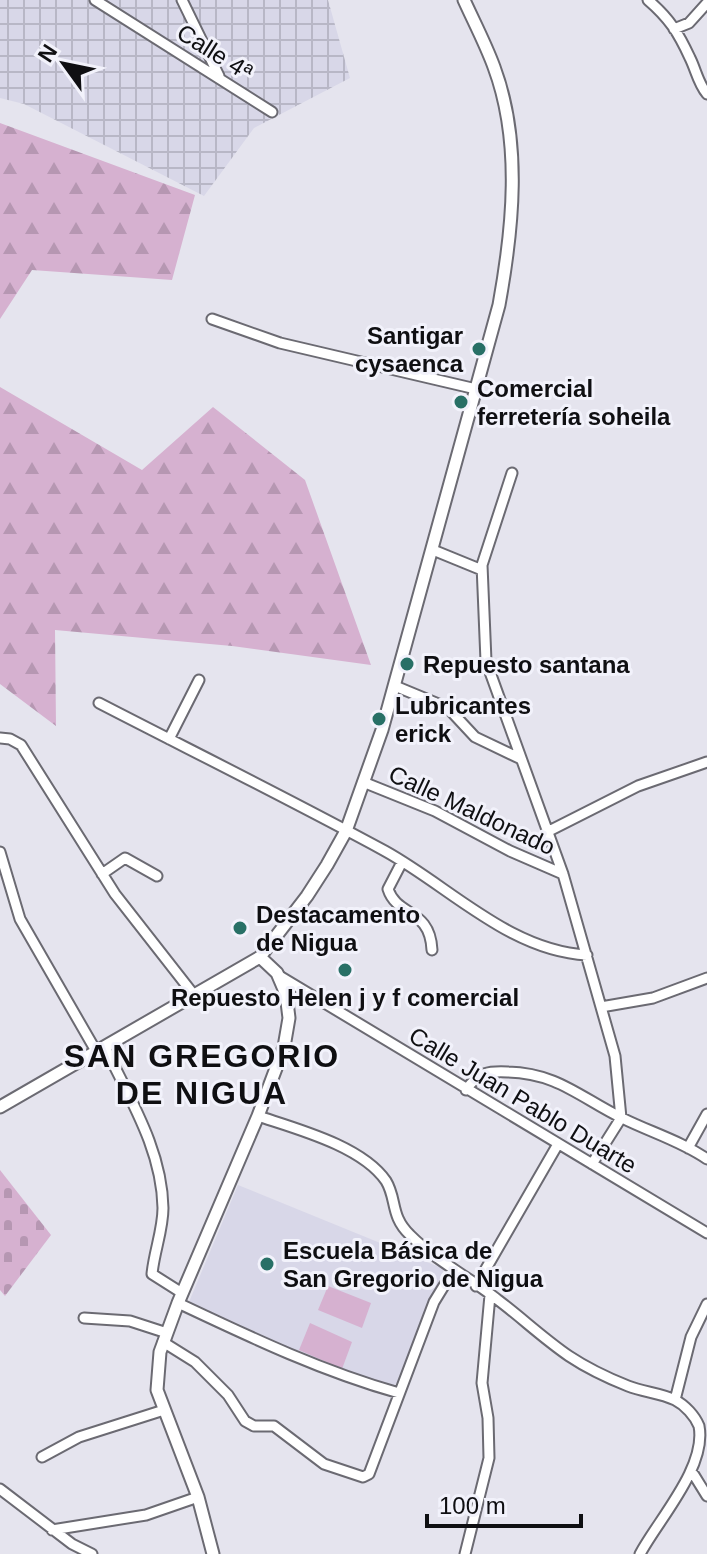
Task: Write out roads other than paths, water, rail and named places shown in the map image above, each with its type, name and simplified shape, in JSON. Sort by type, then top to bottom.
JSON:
[{"type":"street","name":"Calle 4ª","points":[[95,0],[272,112]]},
{"type":"street","points":[[182,0],[220,78]]},
{"type":"street","points":[[0,1107],[260,957],[307,896],[346,831],[395,686],[499,305],[505,270],[512,173],[505,109],[495,68],[464,0]]},
{"type":"street","points":[[648,0],[668,17],[707,94]]},
{"type":"street","points":[[674,29],[689,23],[707,3]]},
{"type":"street","points":[[212,319],[293,346],[476,389]]},
{"type":"street","points":[[512,473],[482,570],[486,661],[549,831],[615,1056],[621,1118],[592,1164]]},
{"type":"street","points":[[433,550],[482,570]]},
{"type":"street","points":[[169,739],[199,680]]},
{"type":"street","points":[[395,686],[448,708],[475,737],[521,759]]},
{"type":"street","points":[[99,703],[402,862],[506,930],[541,948],[562,954],[587,955]]},
{"type":"street","points":[[0,738],[21,745],[102,874],[194,995]]},
{"type":"street","points":[[549,831],[638,786],[707,762]]},
{"type":"street","name":"Calle Maldonado","points":[[363,782],[435,811],[510,851],[563,874]]},
{"type":"street","points":[[0,852],[20,919],[100,1049],[154,1150],[163,1211],[152,1274],[180,1298],[301,1360],[349,1379],[399,1393]]},
{"type":"street","points":[[102,874],[125,858],[157,876]]},
{"type":"street","points":[[402,862],[388,889],[392,900],[422,921],[431,934],[432,950]]},
{"type":"street","points":[[213,1554],[198,1497],[157,1390],[160,1352],[165,1338],[284,1047],[289,1018],[286,994],[278,975],[260,957]]},
{"type":"street","name":"Calle Juan Pablo Duarte","points":[[278,975],[707,1233]]},
{"type":"street","points":[[601,1007],[653,998],[707,978]]},
{"type":"street","points":[[466,1090],[477,1076],[487,1071],[542,1074],[621,1118],[707,1159]]},
{"type":"street","points":[[688,1148],[707,1114]]},
{"type":"street","points":[[258,1116],[321,1137],[377,1169],[389,1186],[392,1207],[399,1223],[453,1271],[585,1367],[629,1387],[675,1400],[695,1417],[704,1429],[694,1475],[640,1554]]},
{"type":"street","points":[[476,1286],[558,1144]]},
{"type":"street","points":[[84,1318],[130,1321],[165,1338],[228,1395],[245,1421],[254,1426],[274,1426],[309,1454],[341,1472],[363,1477],[369,1474],[434,1302],[453,1271]]},
{"type":"street","points":[[465,1554],[489,1458],[488,1418],[482,1383],[490,1295]]},
{"type":"street","points":[[675,1400],[691,1337],[707,1304]]},
{"type":"street","points":[[42,1457],[79,1437],[164,1410]]},
{"type":"street","points":[[694,1475],[707,1496]]},
{"type":"street","points":[[0,1489],[52,1530],[92,1554]]},
{"type":"street","points":[[52,1530],[146,1515],[198,1497]]},
{"type":"place","name":"Santigar cysaenca","points":[[479,349]]},
{"type":"place","name":"Comercial ferretería soheila","points":[[461,402]]},
{"type":"place","name":"Repuesto santana","points":[[407,664]]},
{"type":"place","name":"Lubricantes erick","points":[[379,719]]},
{"type":"place","name":"Destacamento de Nigua","points":[[240,928]]},
{"type":"place","name":"Repuesto Helen j y f comercial","points":[[345,970]]},
{"type":"place","name":"Escuela Básica de San Gregorio de Nigua","points":[[267,1264]]},
{"type":"district","name":"SAN GREGORIO DE NIGUA","points":[[202,1074]]}]
